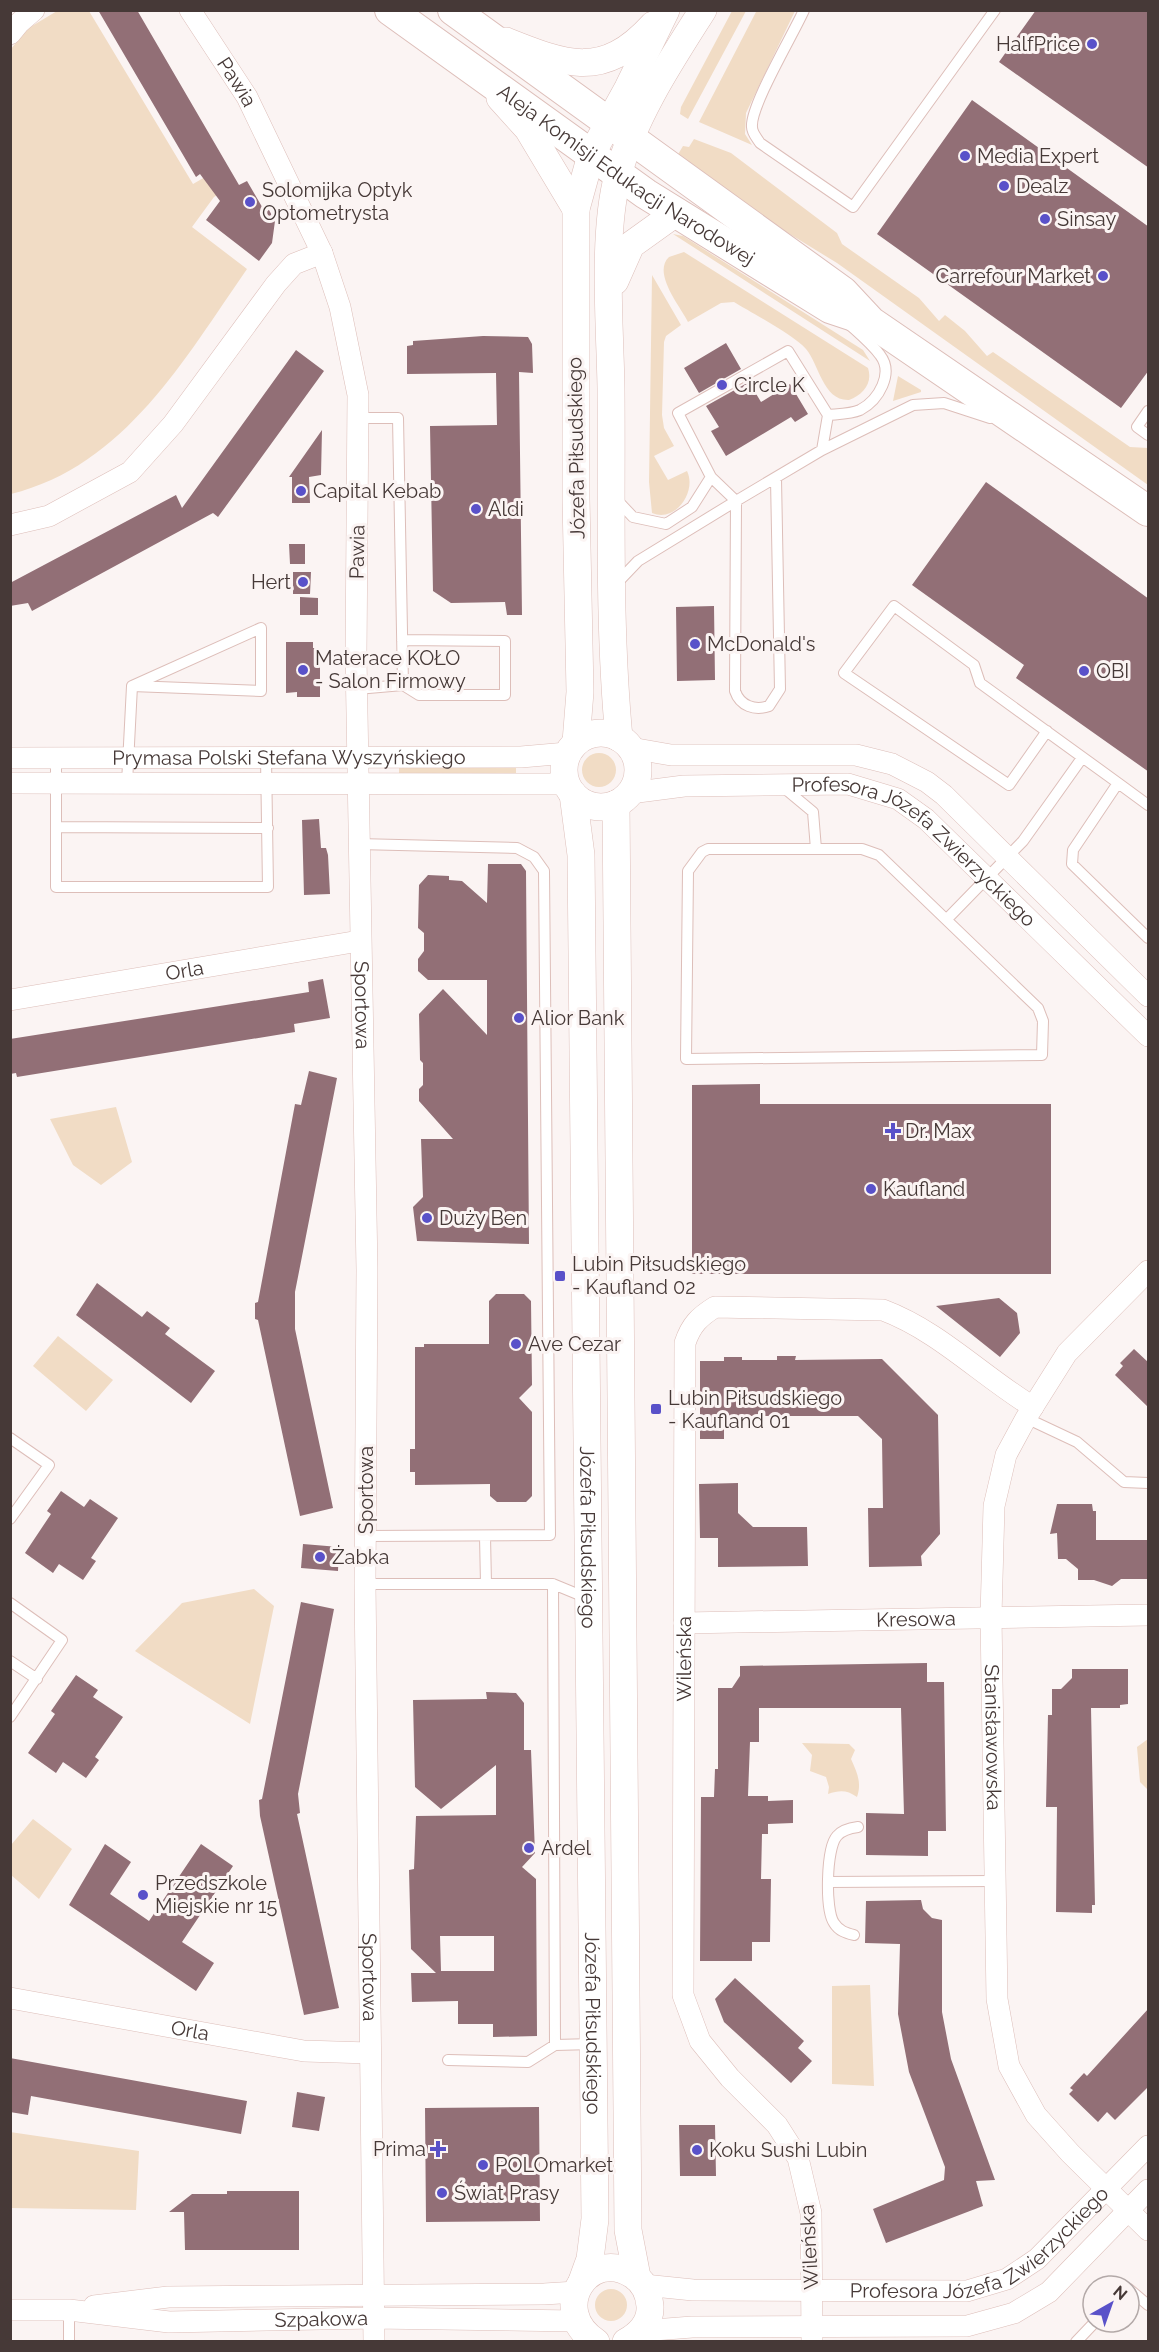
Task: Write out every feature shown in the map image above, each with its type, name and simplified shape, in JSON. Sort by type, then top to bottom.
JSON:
[{"type":"main road","name":"Aleja Komisji Edukacji Narodowej","points":[[390,10],[618,175],[830,308],[871,322]]},
{"type":"main road","name":"Aleja Komisji Edukacji Narodowej","points":[[453,10],[843,292],[871,322],[1149,511]]},
{"type":"street","points":[[10,34],[34,10]]},
{"type":"street","name":"Pawia","points":[[190,10],[247,97],[322,253],[340,308],[358,395],[358,782]]},
{"type":"street","points":[[485,33],[556,61],[579,64],[621,52],[642,36],[666,10]]},
{"type":"street","points":[[620,130],[666,10]]},
{"type":"street","points":[[620,130],[664,71],[703,10]]},
{"type":"street","points":[[478,75],[528,129],[576,209]]},
{"type":"street","name":"Józefa Piłsudskiego","points":[[572,748],[580,692],[576,499],[576,209],[591,155],[620,130]]},
{"type":"street","name":"Józefa Piłsudskiego","points":[[620,130],[618,175],[611,225],[611,589],[625,743]]},
{"type":"street","points":[[610,293],[631,245],[677,212]]},
{"type":"street","points":[[10,525],[49,516],[129,472],[173,424],[276,284],[294,264],[322,253]]},
{"type":"street","points":[[596,733],[625,743],[636,757],[637,776],[622,798],[592,806],[569,789],[564,774],[572,748],[596,733]]},
{"type":"street","name":"Profesora Józefa Zwierzyckiego","points":[[625,743],[670,755],[837,754],[892,764],[927,782],[1149,996]]},
{"type":"street","name":"Prymasa Polski Stefana Wyszyńskiego","points":[[10,758],[521,757],[572,748]]},
{"type":"street","name":"Prymasa Polski Stefana Wyszyńskiego","points":[[10,783],[358,782],[569,789]]},
{"type":"street","name":"Sportowa","points":[[358,782],[359,941],[367,1270],[365,1584],[374,2342]]},
{"type":"street","name":"Profesora Józefa Zwierzyckiego","points":[[622,798],[678,786],[848,784],[898,799],[926,819],[1149,1036]]},
{"type":"street","name":"Józefa Piłsudskiego","points":[[569,789],[578,820],[581,879],[595,2220],[590,2259],[573,2311],[586,2335]]},
{"type":"street","name":"Józefa Piłsudskiego","points":[[622,798],[628,2230],[640,2281],[650,2309],[634,2338]]},
{"type":"street","name":"Orla","points":[[10,1000],[359,941]]},
{"type":"street","name":"Stanisławowska","points":[[1149,1271],[1067,1353],[1029,1412],[1006,1455],[994,1506],[991,1616],[997,1999],[1009,2066],[1036,2115],[1106,2189],[1149,2230]]},
{"type":"street","name":"Wileńska","points":[[812,2335],[811,2213],[798,2158],[777,2125],[730,2078],[700,2041],[683,1995],[684,1343],[690,1328],[702,1315],[715,1307],[883,1310],[906,1319],[934,1336],[1008,1391],[1029,1412]]},
{"type":"street","name":"Kresowa","points":[[684,1623],[1149,1615]]},
{"type":"street","name":"Orla","points":[[10,1998],[304,2052],[369,2053]]},
{"type":"street","name":"Profesora Józefa Zwierzyckiego","points":[[640,2281],[693,2290],[967,2291],[1007,2278],[1037,2259],[1149,2146]]},
{"type":"street","name":"Profesora Józefa Zwierzyckiego","points":[[634,2338],[692,2327],[812,2335],[968,2326],[1014,2313],[1049,2292],[1149,2190]]},
{"type":"street","points":[[579,2287],[602,2268],[620,2269],[640,2281]]},
{"type":"street","name":"Szpakowa","points":[[69,2310],[168,2297],[374,2296],[579,2287]]},
{"type":"street","name":"Szpakowa","points":[[10,2310],[69,2310],[169,2322],[374,2318],[586,2335]]},
{"type":"lane","points":[[804,10],[767,85],[753,118],[752,127],[760,143],[853,207],[995,10]]},
{"type":"lane","points":[[828,415],[860,410],[871,402],[885,381],[885,366],[880,355],[830,308]]},
{"type":"lane","points":[[776,478],[780,689],[774,701],[763,708],[746,705],[735,691],[736,501],[711,477],[678,413],[788,351],[828,415],[822,450]]},
{"type":"lane","points":[[611,589],[638,561],[736,501],[822,450],[912,405],[931,403],[961,407],[1042,437]]},
{"type":"lane","points":[[1149,411],[1137,427],[1149,435]]},
{"type":"lane","points":[[358,418],[398,418],[403,685]]},
{"type":"lane","points":[[612,496],[633,516],[666,524],[693,507],[711,477]]},
{"type":"lane","points":[[1047,731],[1009,785],[844,672],[894,606],[974,665],[980,683],[1047,731],[1082,758],[1149,805]]},
{"type":"lane","points":[[261,628],[261,691],[132,686],[229,642],[261,628]]},
{"type":"lane","points":[[357,689],[403,685],[419,695],[505,694],[505,641],[402,640]]},
{"type":"lane","points":[[127,783],[132,686]]},
{"type":"lane","points":[[56,758],[56,887],[268,887],[266,758]]},
{"type":"lane","points":[[947,919],[1023,841],[1082,758]]},
{"type":"lane","points":[[1118,783],[1073,850],[1072,864],[1149,938]]},
{"type":"lane","points":[[781,785],[813,812],[816,849]]},
{"type":"lane","points":[[56,827],[268,828]]},
{"type":"lane","points":[[358,844],[518,848],[534,857],[543,871],[550,1535],[367,1536]]},
{"type":"lane","points":[[708,849],[871,850],[947,919],[1038,1008],[1043,1021],[1042,1055],[686,1059],[687,871],[708,849]]},
{"type":"lane","points":[[1029,1412],[1077,1442],[1124,1482],[1149,1483]]},
{"type":"lane","points":[[10,1437],[49,1465],[10,1519]]},
{"type":"lane","points":[[486,1536],[486,1584]]},
{"type":"lane","points":[[365,1584],[553,1584],[588,1598]]},
{"type":"lane","points":[[553,1584],[555,2045]]},
{"type":"lane","points":[[10,1603],[62,1640],[10,1717]]},
{"type":"lane","points":[[10,1661],[37,1678]]},
{"type":"lane","points":[[854,1935],[843,1932],[834,1923],[830,1911],[828,1882],[831,1845],[837,1835],[847,1829],[858,1827]]},
{"type":"lane","points":[[828,1882],[995,1881]]},
{"type":"lane","points":[[448,2060],[528,2062],[555,2045],[593,2044]]},
{"type":"lane","points":[[69,2310],[69,2342]]},
{"type":"shaded area","points":[[757,10],[795,11],[746,113],[745,134],[752,145],[699,122]]},
{"type":"shaded area","points":[[57,11],[89,11],[193,184],[212,173],[224,191],[214,197],[192,227],[247,269],[175,372],[119,434],[87,460],[51,480],[11,494],[11,49],[27,29]]},
{"type":"shaded area","points":[[732,11],[746,11],[688,119],[680,114],[681,107]]},
{"type":"shaded area","points":[[694,139],[731,153],[837,233],[842,244],[919,298],[939,321],[945,315],[965,331],[987,356],[993,352],[1130,447],[1148,448],[1148,485],[837,263],[752,211],[677,156],[683,146],[689,147]]},
{"type":"shaded area","points":[[673,234],[683,236],[863,350],[870,361]]},
{"type":"shaded area","points":[[684,252],[868,368],[869,379],[866,388],[849,400],[833,395],[811,356],[800,343],[734,302],[721,303],[688,322],[669,289],[664,272],[669,257]]},
{"type":"shaded area","points":[[652,275],[681,325],[666,336],[664,342],[662,415],[664,428],[674,446],[654,456],[668,480],[687,471],[689,479],[687,496],[682,503],[669,513],[661,515],[652,513],[649,482]]},
{"type":"shaded area","points":[[898,376],[921,390],[921,392],[893,401]]},
{"type":"shaded area","points":[[599,753],[611,758],[616,770],[611,782],[599,787],[587,782],[582,770],[587,758]]},
{"type":"shaded area","points":[[516,765],[516,773],[399,774],[399,766]]},
{"type":"shaded area","points":[[116,1107],[132,1162],[101,1185],[73,1165],[50,1119]]},
{"type":"shaded area","points":[[58,1336],[113,1380],[86,1411],[33,1366]]},
{"type":"shaded area","points":[[254,1589],[274,1606],[250,1724],[135,1651],[182,1603]]},
{"type":"shaded area","points":[[1148,1739],[1148,1790],[1140,1782],[1137,1747]]},
{"type":"shaded area","points":[[802,1743],[849,1744],[855,1750],[851,1759],[859,1782],[857,1797],[843,1791],[828,1794],[829,1787],[826,1777],[810,1771],[812,1755]]},
{"type":"shaded area","points":[[33,1819],[72,1849],[39,1899],[11,1875],[11,1845]]},
{"type":"shaded area","points":[[870,1985],[874,2086],[832,2084],[832,1986]]},
{"type":"shaded area","points":[[10,2132],[139,2151],[136,2210],[11,2208]]},
{"type":"shaded area","points":[[611,2289],[622,2294],[627,2305],[622,2316],[611,2321],[600,2316],[595,2305],[600,2294]]},
{"type":"building","points":[[98,10],[137,10],[239,185],[247,181],[265,212],[269,210],[275,221],[272,243],[259,261],[206,220],[220,201],[200,174],[196,177]]},
{"type":"building","points":[[1036,10],[1149,10],[1149,168],[999,62]]},
{"type":"building","points":[[972,100],[1149,227],[1149,370],[1121,408],[877,234]]},
{"type":"building","name":"Aldi","points":[[483,336],[528,337],[532,344],[533,373],[519,372],[522,615],[507,615],[505,602],[451,603],[433,591],[430,426],[497,425],[496,373],[407,374],[407,346],[413,345],[413,341]]},
{"type":"building","points":[[726,343],[741,369],[699,393],[684,368]]},
{"type":"building","points":[[296,350],[324,371],[218,517],[213,513],[32,611],[28,603],[10,606],[10,583],[176,495],[182,508]]},
{"type":"building","points":[[749,382],[761,402],[790,384],[808,414],[795,422],[791,417],[726,456],[711,431],[719,427],[706,406]]},
{"type":"building","points":[[322,430],[321,475],[309,477],[310,503],[292,503],[292,477],[289,477]]},
{"type":"building","points":[[986,482],[1149,599],[1149,772],[1016,678],[1024,665],[912,585]]},
{"type":"building","points":[[289,544],[305,544],[305,564],[290,564]]},
{"type":"building","points":[[293,572],[311,572],[310,594],[293,594]]},
{"type":"building","points":[[300,597],[318,598],[318,615],[300,615]]},
{"type":"building","name":"McDonald's","points":[[714,606],[715,680],[677,681],[676,607]]},
{"type":"building","name":"Materace KOŁO - Salon Firmowy","points":[[286,642],[313,642],[313,648],[320,648],[320,697],[297,697],[297,692],[286,693]]},
{"type":"building","points":[[319,819],[321,848],[326,848],[328,855],[330,894],[304,895],[302,820]]},
{"type":"building","points":[[488,864],[521,864],[526,871],[529,1244],[417,1241],[413,1207],[423,1197],[421,1139],[453,1139],[419,1101],[419,1089],[423,1085],[423,1063],[420,1060],[419,1014],[443,989],[487,1035],[487,980],[428,980],[418,971],[418,959],[424,951],[424,933],[418,928],[419,885],[428,875],[449,876],[449,880],[462,881],[487,903]]},
{"type":"building","points":[[323,979],[330,1018],[294,1024],[295,1032],[17,1077],[16,1073],[10,1074],[10,1039],[309,992],[308,982]]},
{"type":"building","points":[[309,1071],[337,1078],[295,1292],[295,1329],[333,1508],[300,1516],[258,1320],[255,1319],[255,1303],[258,1302],[295,1104],[301,1105]]},
{"type":"building","name":"Kaufland","points":[[760,1084],[760,1104],[1051,1104],[1051,1274],[692,1274],[692,1085]]},
{"type":"building","points":[[97,1283],[142,1317],[147,1311],[170,1328],[165,1334],[215,1371],[191,1403],[76,1315]]},
{"type":"building","points":[[496,1294],[524,1294],[531,1301],[532,1385],[519,1398],[532,1412],[532,1496],[526,1502],[497,1502],[490,1496],[490,1484],[415,1485],[415,1472],[410,1472],[410,1449],[415,1449],[415,1347],[424,1347],[424,1344],[489,1344],[489,1301]]},
{"type":"building","points":[[999,1298],[1017,1313],[1020,1333],[1000,1357],[936,1306]]},
{"type":"building","points":[[1134,1349],[1149,1363],[1149,1408],[1115,1375],[1123,1366],[1120,1363]]},
{"type":"building","points":[[777,1356],[796,1356],[795,1360],[882,1359],[938,1415],[940,1534],[921,1556],[922,1566],[869,1567],[868,1508],[883,1508],[882,1439],[858,1416],[724,1416],[724,1439],[700,1439],[700,1361],[724,1361],[724,1357],[742,1357],[742,1360],[777,1360]]},
{"type":"building","points":[[738,1483],[738,1513],[753,1527],[807,1527],[808,1566],[718,1567],[718,1538],[700,1538],[699,1484]]},
{"type":"building","points":[[61,1491],[84,1507],[90,1499],[118,1518],[91,1558],[96,1561],[83,1580],[59,1564],[53,1573],[25,1553],[51,1514],[47,1511]]},
{"type":"building","points":[[1057,1504],[1092,1504],[1093,1511],[1096,1511],[1096,1540],[1149,1540],[1149,1579],[1121,1579],[1112,1586],[1094,1580],[1078,1580],[1078,1569],[1066,1559],[1058,1559],[1057,1533],[1050,1534]]},
{"type":"building","name":"Żabka","points":[[303,1544],[339,1547],[338,1571],[301,1568]]},
{"type":"building","points":[[301,1602],[334,1609],[298,1794],[300,1813],[297,1814],[339,2008],[304,2015],[260,1816],[259,1800],[262,1799]]},
{"type":"building","points":[[927,1663],[927,1682],[944,1682],[946,1831],[928,1831],[928,1856],[866,1855],[866,1813],[904,1814],[901,1708],[759,1708],[759,1742],[750,1742],[748,1796],[768,1796],[768,1801],[793,1800],[793,1823],[768,1824],[768,1834],[762,1834],[761,1879],[771,1879],[770,1942],[752,1942],[752,1961],[700,1961],[701,1797],[714,1797],[715,1769],[718,1769],[718,1688],[732,1688],[740,1676],[740,1666]]},
{"type":"building","points":[[1072,1669],[1128,1669],[1128,1704],[1120,1705],[1120,1708],[1091,1708],[1095,1905],[1092,1905],[1092,1913],[1056,1912],[1057,1807],[1046,1807],[1048,1715],[1052,1715],[1052,1689],[1061,1689],[1072,1678]]},
{"type":"building","points":[[76,1675],[98,1690],[93,1697],[123,1717],[95,1757],[99,1760],[86,1778],[63,1762],[56,1773],[28,1753],[55,1714],[51,1711]]},
{"type":"building","points":[[486,1692],[516,1693],[524,1703],[524,1750],[531,1750],[535,1853],[522,1867],[536,1879],[537,2036],[493,2037],[493,2024],[458,2024],[458,2001],[412,2002],[411,1973],[436,1973],[411,1949],[409,1870],[414,1869],[416,1816],[496,1815],[496,1765],[441,1809],[415,1787],[413,1700],[487,1699]],"holes":[[[440,1936],[494,1936],[494,1971],[441,1971]]]},
{"type":"building","points":[[105,1844],[131,1862],[110,1894],[149,1921],[201,1844],[233,1866],[182,1942],[214,1963],[196,1991],[69,1905]]},
{"type":"building","points":[[921,1900],[923,1909],[932,1918],[942,1920],[942,2012],[951,2059],[995,2180],[976,2181],[983,2206],[886,2243],[873,2209],[944,2180],[945,2167],[909,2072],[898,2014],[900,1944],[865,1943],[866,1901]]},
{"type":"building","points":[[735,1978],[804,2041],[798,2048],[812,2061],[791,2083],[724,2022],[715,1999]]},
{"type":"building","points":[[1149,2008],[1149,2086],[1115,2120],[1107,2112],[1098,2122],[1069,2094],[1073,2090],[1070,2088],[1084,2073],[1087,2076]]},
{"type":"building","points":[[10,2058],[247,2101],[241,2134],[31,2096],[28,2115],[10,2112]]},
{"type":"building","points":[[297,2092],[325,2097],[319,2131],[292,2127]]},
{"type":"building","name":"POLOmarket","points":[[539,2107],[540,2221],[426,2222],[425,2108]]},
{"type":"building","name":"Koku Sushi Lubin","points":[[679,2125],[715,2125],[716,2176],[680,2176]]},
{"type":"building","points":[[227,2191],[299,2191],[299,2250],[185,2250],[184,2212],[169,2212],[192,2194],[227,2194]]},
{"type":"place","name":"HalfPrice","points":[[1092,44]]},
{"type":"place","name":"Media Expert","points":[[965,156]]},
{"type":"place","name":"Dealz","points":[[1004,186]]},
{"type":"place","name":"Solomijka Optyk Optometrysta","points":[[250,202]]},
{"type":"place","name":"Sinsay","points":[[1045,219]]},
{"type":"place","name":"Carrefour Market","points":[[1103,276]]},
{"type":"place","name":"Circle K","points":[[722,385]]},
{"type":"place","name":"Capital Kebab","points":[[301,491]]},
{"type":"place","name":"Aldi","points":[[476,509]]},
{"type":"place","name":"Hert","points":[[303,582]]},
{"type":"place","name":"McDonald's","points":[[695,644]]},
{"type":"place","name":"Materace KOŁO - Salon Firmowy","points":[[303,670]]},
{"type":"place","name":"OBI","points":[[1084,671]]},
{"type":"place","name":"Alior Bank","points":[[519,1018]]},
{"type":"place","name":"Dr. Max","points":[[893,1131]]},
{"type":"place","name":"Kaufland","points":[[871,1189]]},
{"type":"place","name":"Duży Ben","points":[[427,1218]]},
{"type":"place","name":"Lubin Piłsudskiego - Kaufland 02","points":[[560,1276]]},
{"type":"place","name":"Ave Cezar","points":[[516,1344]]},
{"type":"place","name":"Lubin Piłsudskiego - Kaufland 01","points":[[656,1409]]},
{"type":"place","name":"Żabka","points":[[320,1557]]},
{"type":"place","name":"Ardel","points":[[529,1848]]},
{"type":"place","name":"Przedszkole Miejskie nr 15","points":[[143,1895]]},
{"type":"place","name":"Prima","points":[[438,2149]]},
{"type":"place","name":"Koku Sushi Lubin","points":[[697,2150]]},
{"type":"place","name":"POLOmarket","points":[[483,2165]]},
{"type":"place","name":"Świat Prasy","points":[[442,2193]]}]
